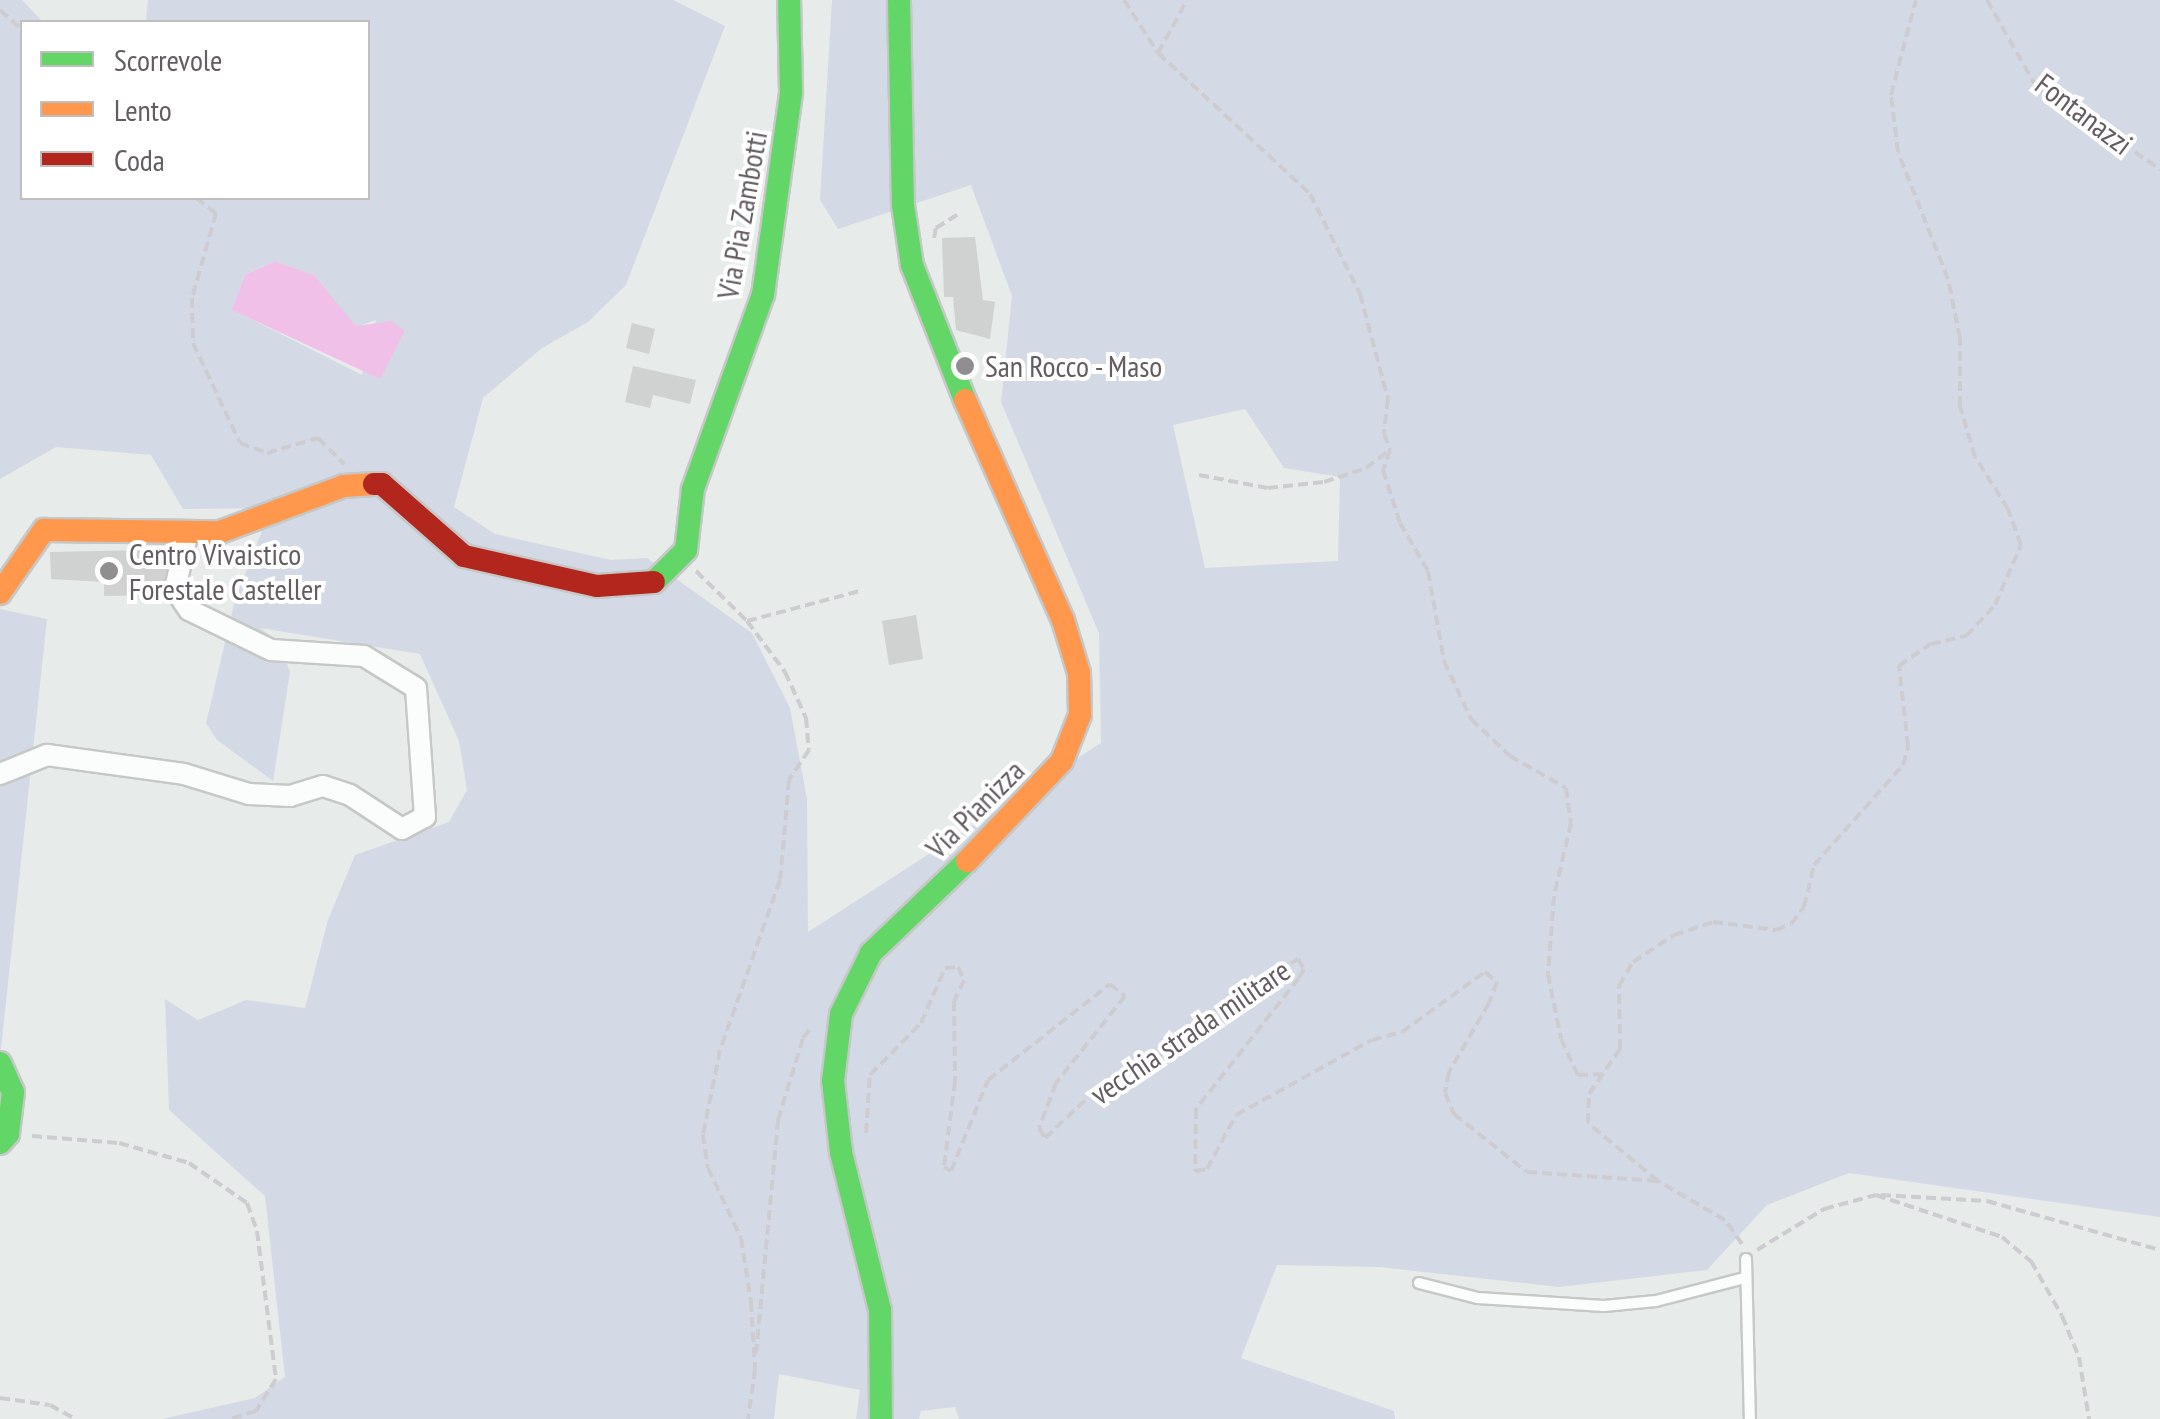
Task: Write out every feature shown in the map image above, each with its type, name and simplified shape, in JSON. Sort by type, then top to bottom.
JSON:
[{"type":"main road","name":"Via Pia Zambotti","points":[[686,550],[692,489],[763,295],[791,92],[788,0]]},
{"type":"main road","name":"Via Pianizza","points":[[881,1419],[880,1310],[841,1152],[833,1081],[841,1014],[870,953],[1037,794],[1062,761],[1080,715],[1080,673],[1063,620],[930,320],[912,265],[903,205],[899,0]]},
{"type":"main road","points":[[0,594],[44,530],[187,535],[220,532],[344,486],[382,484],[464,556],[547,578],[620,588],[658,582],[686,550]]},
{"type":"main road","points":[[0,1063],[13,1092],[4,1138]]},
{"type":"street","points":[[0,774],[47,755],[184,774],[249,794],[290,796],[323,786],[350,795],[402,829],[425,817],[416,688],[364,656],[271,650],[189,610],[175,589],[187,535]]},
{"type":"lane","points":[[1746,1259],[1750,1419]]},
{"type":"lane","points":[[1419,1283],[1478,1298],[1604,1306],[1656,1302],[1744,1278]]},
{"type":"path","points":[[1124,0],[1158,53],[1283,174],[1310,194],[1360,294],[1388,399],[1384,434],[1390,450],[1383,470],[1400,523],[1428,571],[1444,661],[1471,718],[1510,756],[1566,788],[1571,823],[1554,896],[1548,974],[1561,1038],[1578,1074],[1603,1074]]},
{"type":"path","points":[[1158,53],[1186,0]]},
{"type":"path","points":[[1916,0],[1891,95],[1898,152],[1948,279],[1960,338],[1960,406],[1976,458],[2008,510],[2021,545],[1996,605],[1966,636],[1931,644],[1899,666],[1908,746],[1903,765],[1814,864],[1804,907],[1791,924],[1776,930],[1713,922],[1674,935],[1634,962],[1618,986],[1620,1049],[1589,1094],[1588,1123],[1658,1181],[1725,1220],[1740,1236],[1746,1259],[1824,1209],[1876,1195],[1987,1201],[2160,1250]]},
{"type":"path","name":"Fontanazzi","points":[[1986,0],[2035,84],[2160,169]]},
{"type":"path","points":[[0,10],[20,28]]},
{"type":"path","points":[[199,200],[216,213],[192,298],[192,343],[240,444],[267,454],[318,438],[337,451],[347,470],[344,486]]},
{"type":"path","points":[[1199,474],[1268,488],[1324,482],[1366,468],[1390,450]]},
{"type":"path","points":[[686,550],[701,580],[746,621],[785,672],[806,718],[809,750],[789,780],[780,880],[720,1050],[703,1134],[708,1168],[741,1238],[755,1368]]},
{"type":"path","points":[[746,621],[860,591]]},
{"type":"path","name":"vecchia strada militare","points":[[864,1149],[870,1075],[921,1023],[945,968],[958,967],[964,980],[954,1001],[956,1081],[944,1167],[951,1171],[988,1080],[1110,984],[1125,996],[1056,1083],[1039,1128],[1045,1138],[1094,1092],[1172,1048],[1215,1010],[1298,958],[1299,978],[1196,1109],[1196,1172],[1207,1169],[1236,1115],[1357,1047],[1402,1032],[1485,972],[1497,982],[1489,1004],[1449,1072],[1445,1093],[1454,1114],[1527,1172],[1658,1181]]},
{"type":"path","points":[[748,1419],[778,1120],[803,1038],[815,1024]]},
{"type":"path","points":[[4,1138],[119,1143],[189,1163],[247,1203],[257,1231],[276,1379],[256,1411],[230,1419]]},
{"type":"path","points":[[1876,1195],[2002,1237],[2031,1261],[2078,1358],[2089,1419]]},
{"type":"path","points":[[0,1398],[50,1406],[76,1419]]},
{"type":"shaded area","points":[[0,0],[22,0],[41,20],[20,20],[20,200],[370,200],[370,20],[146,20],[148,0],[673,0],[725,26],[626,285],[588,322],[542,348],[483,398],[454,507],[495,534],[611,560],[647,558],[752,633],[790,708],[807,799],[808,932],[1101,743],[1099,633],[1001,402],[1012,296],[971,185],[838,229],[820,200],[832,0],[2160,0],[2160,1217],[1849,1173],[1767,1205],[1707,1270],[1559,1287],[1379,1267],[1277,1265],[1241,1358],[1394,1411],[1395,1419],[959,1419],[955,1407],[921,1411],[919,1419],[856,1419],[860,1390],[779,1374],[774,1419],[162,1419],[255,1398],[285,1377],[265,1196],[169,1110],[165,999],[198,1020],[246,1000],[305,1008],[328,920],[355,855],[449,822],[467,790],[459,741],[420,654],[260,628],[280,643],[290,672],[273,781],[217,740],[206,723],[235,600],[271,508],[183,509],[151,455],[56,447],[0,479]],"holes":[[[275,261],[314,275],[341,317],[356,327],[376,320],[362,375],[233,310],[245,275]],[[1245,409],[1284,468],[1340,477],[1338,561],[1205,568],[1173,425]]]},
{"type":"shaded area","points":[[275,261],[314,275],[356,326],[392,321],[405,331],[380,379],[232,310],[245,275]]},
{"type":"shaded area","points":[[0,609],[47,619],[0,1058]]},
{"type":"building","points":[[975,237],[983,300],[995,302],[990,339],[956,330],[953,297],[944,297],[942,238]]},
{"type":"building","points":[[632,323],[655,329],[649,354],[626,348]]},
{"type":"building","points":[[633,366],[696,380],[690,404],[653,395],[650,408],[625,402]]},
{"type":"building","name":"Centro Vivaistico Forestale Casteller","points":[[147,550],[148,563],[167,563],[163,595],[104,596],[104,582],[51,579],[50,552]]},
{"type":"building","points":[[916,615],[923,659],[889,665],[882,621]]},
{"type":"traffic: fast","points":[[654,582],[686,550],[693,489],[763,295],[791,92],[789,0]]},
{"type":"traffic: fast","points":[[899,0],[903,205],[912,265],[965,400]]},
{"type":"traffic: fast","points":[[881,1419],[880,1310],[841,1152],[833,1081],[841,1014],[871,953],[967,861]]},
{"type":"traffic: fast","points":[[0,1063],[13,1092],[8,1134],[0,1143]]},
{"type":"traffic: slow","points":[[965,400],[1063,620],[1079,673],[1080,715],[1062,761],[967,861]]},
{"type":"traffic: slow","points":[[0,593],[44,530],[220,532],[344,486],[374,484]]},
{"type":"traffic: jam","points":[[374,484],[382,484],[464,556],[597,586],[654,582]]},
{"type":"place","name":"San Rocco - Maso","points":[[965,366]]},
{"type":"place","name":"Centro Vivaistico Forestale Casteller","points":[[109,571]]}]
